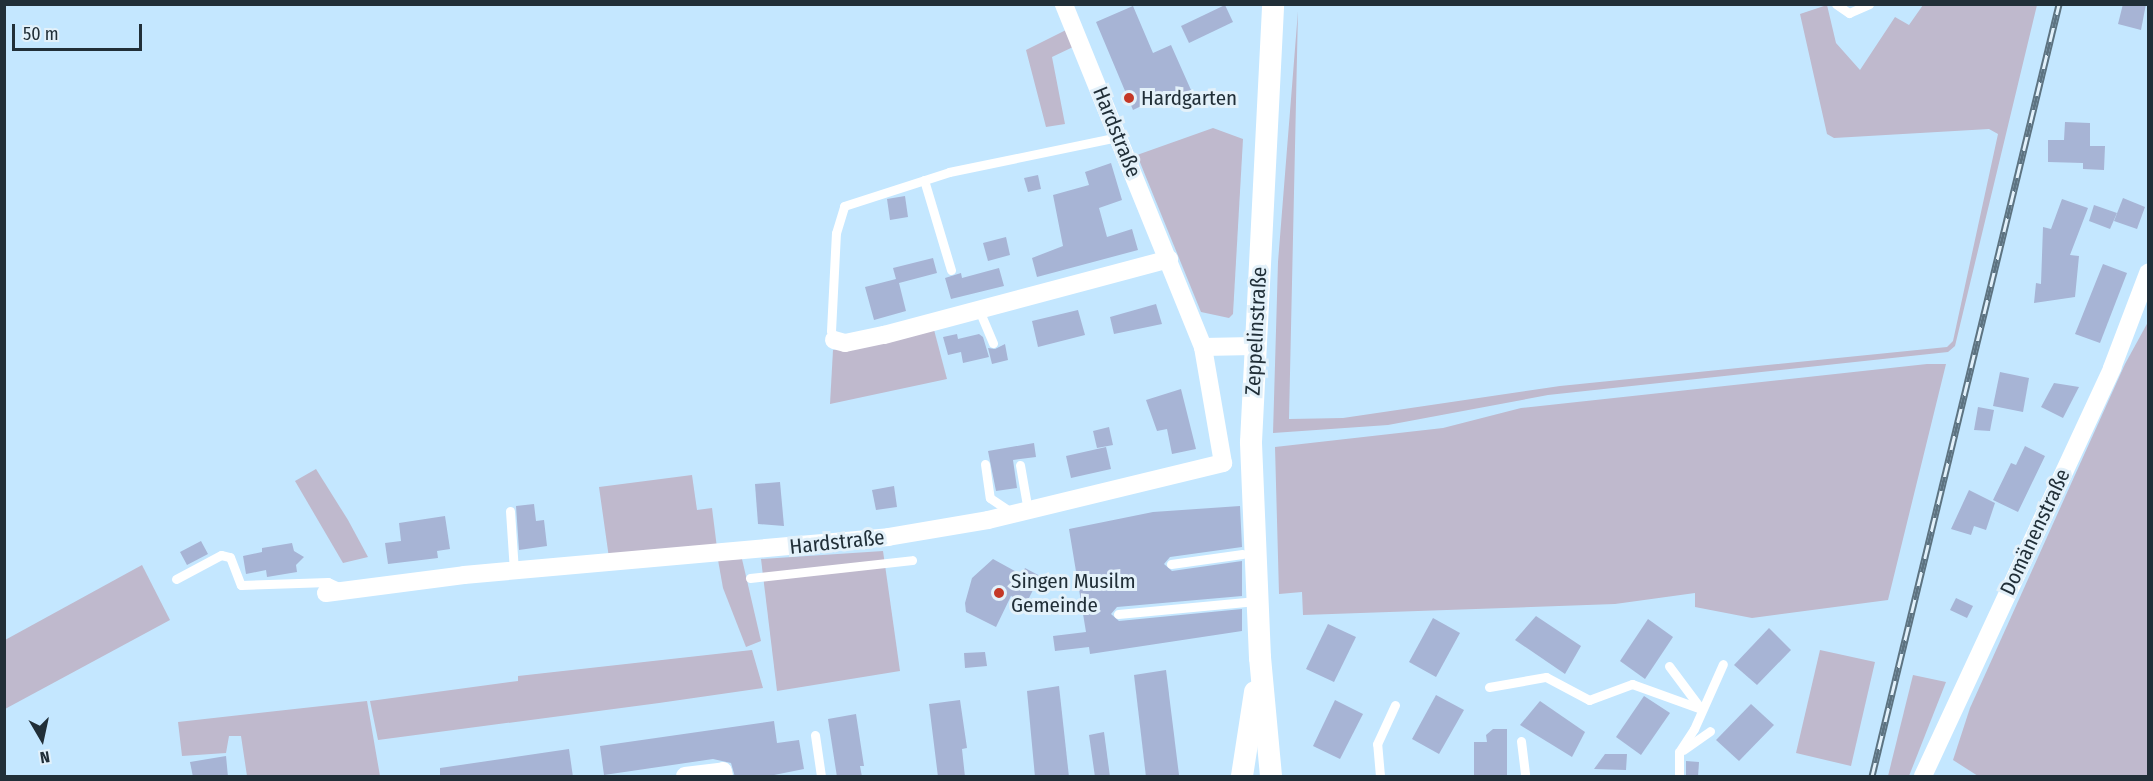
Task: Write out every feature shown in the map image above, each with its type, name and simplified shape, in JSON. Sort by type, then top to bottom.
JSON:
[{"type":"street","name":"Hardstraße","points":[[327,593],[514,571],[888,537],[1021,513],[1223,463],[1203,347],[1064,4]]},
{"type":"street","name":"Zeppelinstraße","points":[[1260,658],[1251,506],[1254,346],[1273,4]]},
{"type":"street","points":[[834,340],[845,343],[884,335],[1168,259]]},
{"type":"street","name":"Domänenstraße","points":[[1923,777],[2112,368],[2146,280]]},
{"type":"street","points":[[1203,347],[1254,346]]},
{"type":"street","points":[[1242,777],[1260,658]]},
{"type":"street","points":[[1260,658],[1271,777]]},
{"type":"street","points":[[685,777],[723,771],[724,777]]},
{"type":"lane","points":[[1836,4],[1849,13],[1869,4]]},
{"type":"lane","points":[[834,340],[831,331],[836,233],[844,206],[924,180],[1050,149],[1118,137]]},
{"type":"lane","points":[[924,180],[951,270]]},
{"type":"lane","points":[[979,309],[993,343]]},
{"type":"lane","points":[[985,464],[990,498],[1021,513],[1020,465]]},
{"type":"lane","points":[[510,511],[514,571]]},
{"type":"lane","points":[[1172,564],[1242,554]]},
{"type":"lane","points":[[176,579],[221,555],[230,557],[241,585],[328,582],[346,591]]},
{"type":"lane","points":[[750,578],[912,560]]},
{"type":"lane","points":[[1118,614],[1258,601]]},
{"type":"lane","points":[[1679,777],[1680,752],[1723,664]]},
{"type":"lane","points":[[1669,666],[1701,709]]},
{"type":"lane","points":[[1489,687],[1546,677],[1589,700],[1632,684],[1701,709]]},
{"type":"lane","points":[[1380,777],[1377,744],[1395,705]]},
{"type":"lane","points":[[1680,752],[1710,731]]},
{"type":"lane","points":[[815,735],[821,777]]},
{"type":"lane","points":[[1521,741],[1525,777]]},
{"type":"shaded area","points":[[1827,5],[1836,43],[1860,70],[1895,17],[1909,25],[1923,5],[2037,5],[1955,346],[1948,352],[1548,395],[1388,425],[1273,433],[1278,262],[1298,11],[1289,419],[1343,418],[1560,386],[1947,347],[1953,341],[1998,134],[1989,129],[1834,138],[1827,134],[1800,14]]},
{"type":"shaded area","points":[[1066,30],[1073,47],[1052,57],[1065,124],[1046,127],[1026,50]]},
{"type":"shaded area","points":[[1213,128],[1243,139],[1233,314],[1229,318],[1201,312],[1137,155]]},
{"type":"shaded area","points":[[2148,322],[2148,776],[1978,776],[1953,760],[1970,708],[2125,364]]},
{"type":"shaded area","points":[[933,326],[947,379],[830,404],[833,350]]},
{"type":"shaded area","points":[[1927,364],[1946,364],[1888,600],[1752,618],[1695,607],[1695,593],[1615,604],[1303,615],[1302,592],[1279,594],[1275,447],[1443,428],[1521,408]]},
{"type":"shaded area","points":[[316,469],[368,557],[343,563],[295,481]]},
{"type":"shaded area","points":[[692,475],[697,510],[712,508],[717,548],[609,558],[599,487]]},
{"type":"shaded area","points":[[883,551],[900,671],[777,691],[761,559]]},
{"type":"shaded area","points":[[742,559],[761,641],[746,647],[723,588],[718,560]]},
{"type":"shaded area","points":[[142,565],[170,620],[5,709],[5,640]]},
{"type":"shaded area","points":[[752,650],[763,688],[659,703],[378,740],[370,701],[518,681],[518,676]]},
{"type":"shaded area","points":[[1820,650],[1875,662],[1851,766],[1796,753]]},
{"type":"shaded area","points":[[1913,675],[1946,682],[1909,776],[1888,776]]},
{"type":"shaded area","points":[[367,701],[380,776],[247,776],[241,736],[229,736],[226,753],[182,756],[178,722]]},
{"type":"building","points":[[2123,4],[2146,4],[2141,30],[2118,24]]},
{"type":"building","points":[[1225,5],[1233,22],[1189,43],[1181,26]]},
{"type":"building","points":[[1133,6],[1153,53],[1171,45],[1191,90],[1163,103],[1160,97],[1133,110],[1096,22]]},
{"type":"building","points":[[2065,122],[2090,123],[2090,146],[2105,146],[2104,170],[2083,169],[2083,163],[2048,162],[2048,140],[2064,140]]},
{"type":"building","points":[[1111,163],[1122,200],[1099,208],[1107,237],[1132,229],[1138,250],[1037,277],[1032,258],[1063,246],[1053,195],[1089,185],[1085,172]]},
{"type":"building","points":[[1038,175],[1041,189],[1028,192],[1024,178]]},
{"type":"building","points":[[905,196],[908,217],[890,220],[887,199]]},
{"type":"building","points":[[2123,198],[2145,207],[2137,229],[2114,221]]},
{"type":"building","points":[[2062,199],[2088,208],[2070,255],[2079,256],[2075,297],[2034,303],[2036,283],[2041,284],[2043,227],[2051,229]]},
{"type":"building","points":[[2094,205],[2117,213],[2110,229],[2089,221]]},
{"type":"building","points":[[1006,237],[1010,255],[988,261],[983,243]]},
{"type":"building","points":[[933,258],[937,273],[899,283],[906,311],[874,320],[865,287],[896,279],[893,268]]},
{"type":"building","points":[[2103,264],[2127,273],[2100,343],[2075,334]]},
{"type":"building","points":[[999,268],[1004,286],[951,299],[945,278],[961,273],[962,278]]},
{"type":"building","points":[[1156,304],[1162,324],[1114,334],[1110,317]]},
{"type":"building","points":[[1078,310],[1085,335],[1038,347],[1032,321]]},
{"type":"building","points":[[957,334],[958,339],[979,334],[983,337],[989,357],[963,363],[961,352],[948,355],[943,337]]},
{"type":"building","points":[[1005,344],[1008,360],[992,364],[988,348],[995,349]]},
{"type":"building","points":[[2000,372],[2029,378],[2023,412],[1993,406]]},
{"type":"building","points":[[2054,383],[2079,387],[2063,418],[2041,407]]},
{"type":"building","points":[[1181,389],[1196,449],[1172,454],[1167,429],[1157,431],[1146,400]]},
{"type":"building","points":[[1978,407],[1994,410],[1990,431],[1974,430]]},
{"type":"building","points":[[1109,427],[1113,445],[1097,448],[1093,431]]},
{"type":"building","points":[[1034,443],[1036,457],[1013,460],[1017,488],[996,491],[988,451]]},
{"type":"building","points":[[2025,446],[2045,456],[2018,512],[1993,500],[2011,463],[2016,465]]},
{"type":"building","points":[[1106,447],[1111,469],[1071,478],[1066,456]]},
{"type":"building","points":[[780,482],[784,526],[758,524],[755,484]]},
{"type":"building","points":[[894,486],[897,507],[876,510],[872,490]]},
{"type":"building","points":[[1969,490],[1995,503],[1986,530],[1974,526],[1971,535],[1951,529]]},
{"type":"building","points":[[534,504],[536,521],[544,520],[547,546],[519,550],[516,506]]},
{"type":"building","points":[[1240,506],[1242,547],[1170,557],[1164,564],[1172,571],[1242,561],[1242,596],[1117,607],[1111,614],[1119,621],[1242,609],[1242,631],[1090,654],[1089,647],[1055,651],[1053,636],[1086,632],[1069,529],[1153,512]]},
{"type":"building","points":[[445,516],[450,549],[437,551],[438,558],[388,564],[385,543],[401,541],[399,523]]},
{"type":"building","points":[[201,541],[208,554],[187,565],[180,552]]},
{"type":"building","points":[[292,543],[294,551],[304,557],[296,565],[297,572],[267,577],[266,570],[246,574],[243,556],[262,552],[262,548]]},
{"type":"building","name":"Singen Musilm Gemeinde","points":[[993,559],[1022,575],[1025,568],[1040,576],[1026,604],[1011,596],[996,627],[966,612],[965,603],[972,578]]},
{"type":"building","points":[[1956,598],[1973,606],[1967,618],[1950,610]]},
{"type":"building","points":[[1536,616],[1581,646],[1565,674],[1515,640]]},
{"type":"building","points":[[1433,618],[1460,633],[1436,677],[1409,662]]},
{"type":"building","points":[[1648,619],[1673,637],[1645,679],[1620,661]]},
{"type":"building","points":[[1328,624],[1356,637],[1334,682],[1306,669]]},
{"type":"building","points":[[1769,628],[1791,650],[1757,685],[1734,665]]},
{"type":"building","points":[[985,652],[987,666],[965,668],[964,653]]},
{"type":"building","points":[[1166,670],[1179,775],[1146,777],[1134,675]]},
{"type":"building","points":[[1059,686],[1069,777],[1035,777],[1027,691]]},
{"type":"building","points":[[1436,695],[1464,710],[1439,754],[1412,739]]},
{"type":"building","points":[[1644,696],[1670,713],[1641,755],[1616,737]]},
{"type":"building","points":[[960,700],[967,748],[962,749],[965,777],[938,777],[929,704]]},
{"type":"building","points":[[1335,700],[1363,714],[1340,759],[1313,746]]},
{"type":"building","points":[[1540,701],[1585,732],[1572,757],[1520,725]]},
{"type":"building","points":[[1751,704],[1774,725],[1739,761],[1716,740]]},
{"type":"building","points":[[856,714],[864,766],[860,766],[862,777],[837,777],[828,719]]},
{"type":"building","points":[[774,721],[777,743],[799,740],[804,769],[764,777],[735,777],[731,763],[713,759],[604,775],[600,746]]},
{"type":"building","points":[[1493,729],[1507,729],[1507,777],[1474,777],[1474,742],[1487,742],[1486,735]]},
{"type":"building","points":[[1104,732],[1110,777],[1095,777],[1089,735]]},
{"type":"building","points":[[569,749],[573,777],[440,777],[440,768]]},
{"type":"building","points":[[1605,754],[1627,754],[1626,770],[1594,769]]},
{"type":"building","points":[[226,756],[228,777],[193,777],[190,762]]},
{"type":"building","points":[[1686,761],[1699,762],[1698,777],[1686,777]]},
{"type":"railway","points":[[1872,776],[2059,4]]},
{"type":"place","name":"Hardgarten","points":[[1129,98]]},
{"type":"place","name":"Singen Musilm Gemeinde","points":[[999,593]]}]
